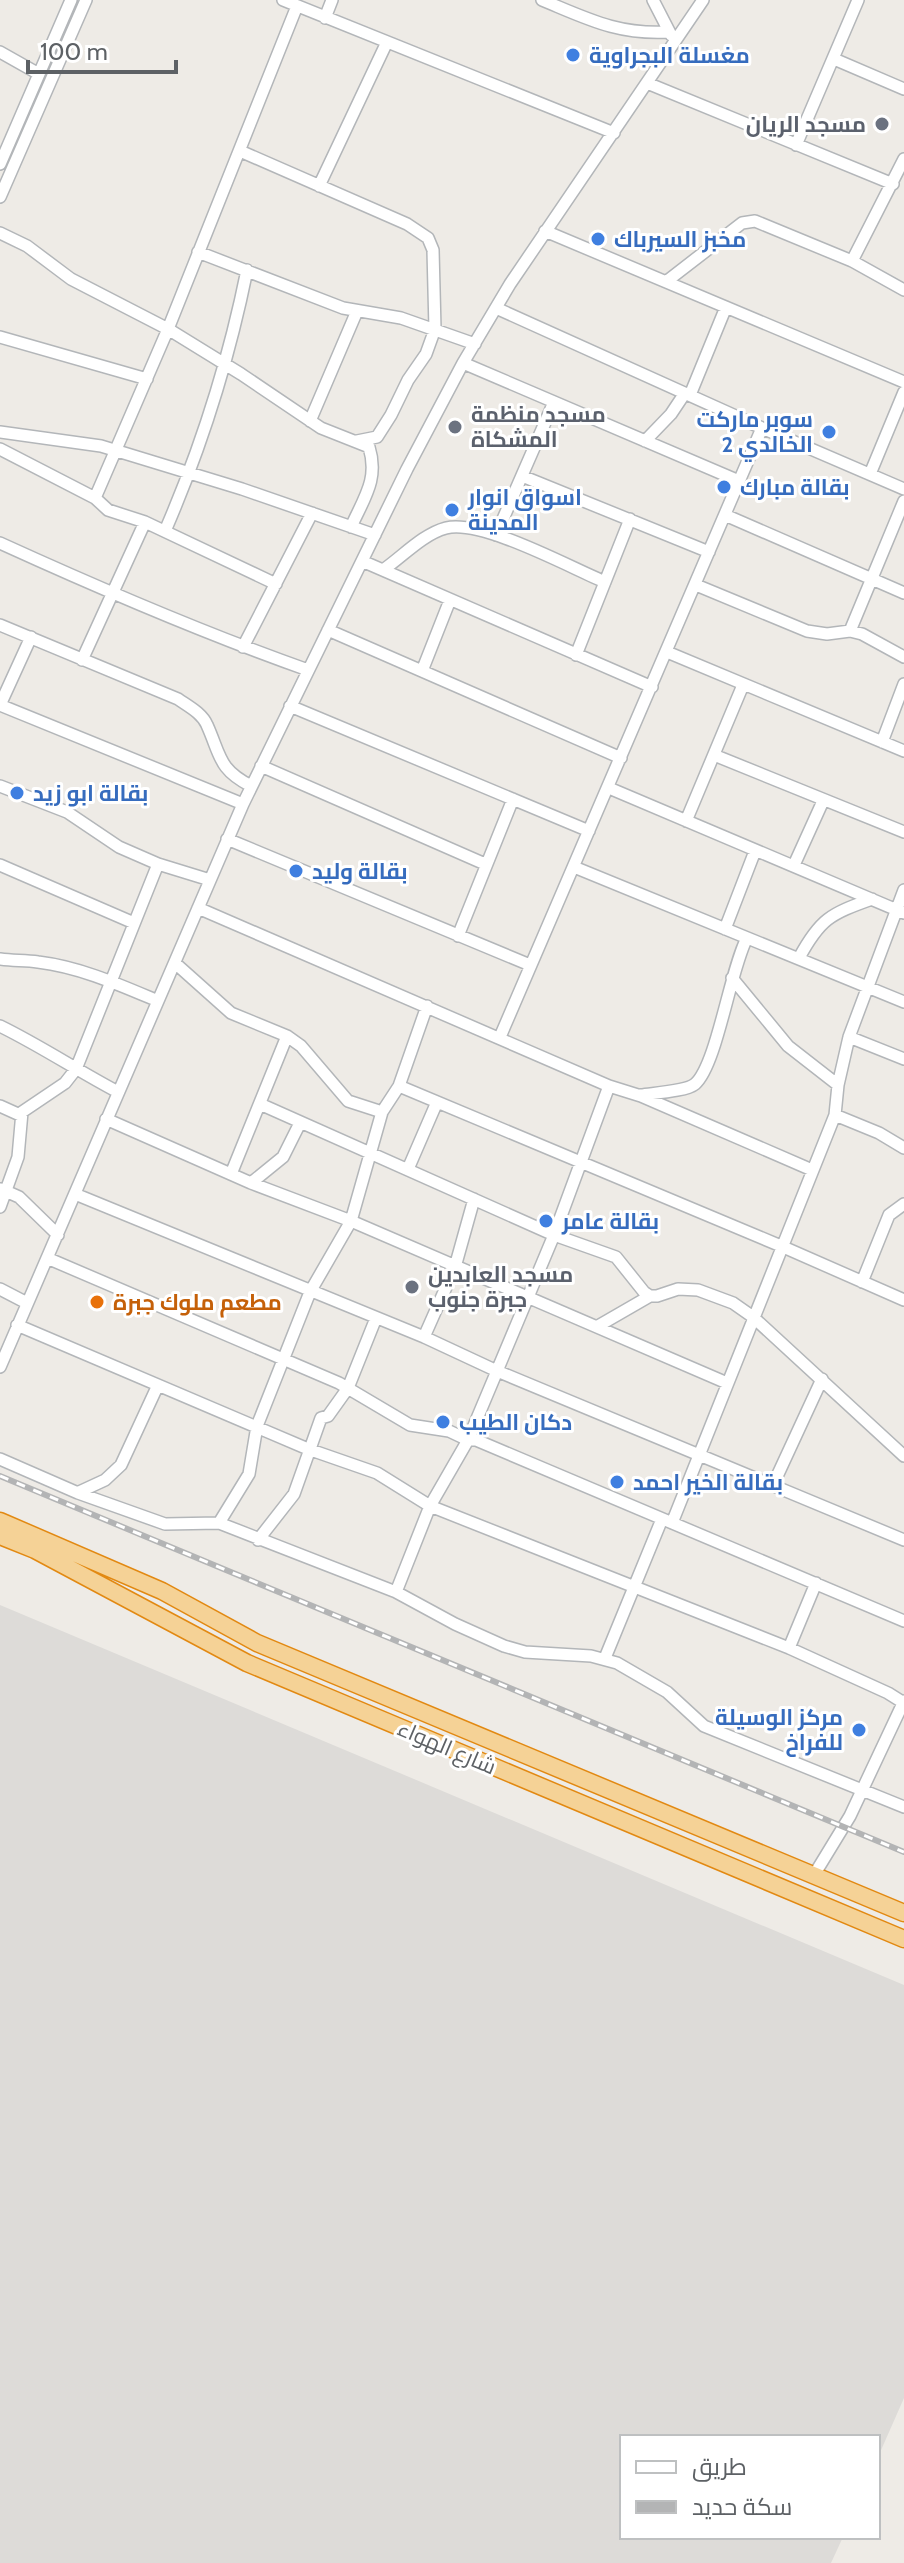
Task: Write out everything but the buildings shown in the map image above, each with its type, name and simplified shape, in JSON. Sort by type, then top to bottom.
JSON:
[{"type":"highway","name":"شارع الهواء","points":[[0,1521],[162,1591],[257,1643],[904,1913]]},
{"type":"highway","name":"شارع الهواء","points":[[0,1536],[35,1550],[247,1663],[904,1939]]},
{"type":"street","points":[[0,164],[71,0]]},
{"type":"street","points":[[0,197],[86,0]]},
{"type":"street","points":[[283,0],[614,133]]},
{"type":"street","points":[[325,18],[332,0]]},
{"type":"street","points":[[542,0],[620,31],[672,37]]},
{"type":"street","points":[[653,0],[672,37]]},
{"type":"street","points":[[0,1367],[251,786],[463,363],[545,231],[647,83],[672,37],[703,0]]},
{"type":"street","points":[[796,145],[858,0]]},
{"type":"street","points":[[95,498],[168,329],[297,6]]},
{"type":"street","points":[[319,186],[387,42]]},
{"type":"street","points":[[0,52],[39,74]]},
{"type":"street","points":[[834,59],[904,89]]},
{"type":"street","points":[[647,83],[893,184]]},
{"type":"street","points":[[240,151],[407,224],[428,238],[433,250],[435,329],[422,362],[408,380],[377,437],[355,442]]},
{"type":"street","points":[[852,261],[904,159]]},
{"type":"street","points":[[667,281],[748,221],[755,221],[852,261],[904,290]]},
{"type":"street","points":[[545,231],[904,382]]},
{"type":"street","points":[[0,233],[27,246],[71,279],[168,329],[310,421],[369,447],[374,470],[351,527]]},
{"type":"street","points":[[198,252],[331,303],[401,318],[475,344]]},
{"type":"street","points":[[165,531],[190,473],[238,317],[247,270]]},
{"type":"street","points":[[645,441],[688,394],[726,307]]},
{"type":"street","points":[[496,308],[904,489]]},
{"type":"street","points":[[310,421],[357,311]]},
{"type":"street","points":[[0,337],[147,379]]},
{"type":"street","points":[[463,363],[739,481]]},
{"type":"street","points":[[870,474],[904,392]]},
{"type":"street","points":[[496,535],[554,402]]},
{"type":"street","points":[[500,1037],[762,428]]},
{"type":"street","points":[[0,432],[85,443],[117,451],[375,535]]},
{"type":"street","points":[[0,449],[95,498],[113,513],[145,522],[276,584]]},
{"type":"street","points":[[522,476],[709,552]]},
{"type":"street","points":[[850,631],[904,501]]},
{"type":"street","points":[[243,647],[312,513]]},
{"type":"street","points":[[725,515],[904,593]]},
{"type":"street","points":[[576,655],[630,519]]},
{"type":"street","points":[[82,660],[145,522]]},
{"type":"street","points":[[383,570],[431,535],[444,528],[463,526],[496,535],[605,582]]},
{"type":"street","points":[[0,543],[113,594],[308,670]]},
{"type":"street","points":[[362,561],[652,687]]},
{"type":"street","points":[[696,585],[807,631],[827,634],[850,631],[904,657]]},
{"type":"street","points":[[422,671],[450,600]]},
{"type":"street","points":[[0,625],[163,692],[188,706],[206,723],[224,766],[251,786]]},
{"type":"street","points":[[328,630],[621,758]]},
{"type":"street","points":[[31,637],[0,705],[243,804]]},
{"type":"street","points":[[667,652],[904,751]]},
{"type":"street","points":[[882,742],[904,684]]},
{"type":"street","points":[[686,821],[743,685]]},
{"type":"street","points":[[290,706],[589,831]]},
{"type":"street","points":[[714,755],[904,832]]},
{"type":"street","points":[[261,766],[485,864]]},
{"type":"street","points":[[1,788],[67,812],[105,839],[158,864],[210,880]]},
{"type":"street","points":[[609,788],[900,911]]},
{"type":"street","points":[[458,936],[513,799]]},
{"type":"street","points":[[794,865],[823,801]]},
{"type":"street","points":[[227,839],[530,965]]},
{"type":"street","points":[[725,929],[755,851]]},
{"type":"street","points":[[0,1207],[3,1190],[18,1157],[20,1115],[25,1108],[65,1083],[76,1069],[158,864]]},
{"type":"street","points":[[0,865],[134,923]]},
{"type":"street","points":[[574,867],[904,1002]]},
{"type":"street","points":[[605,1658],[633,1588],[699,1453],[835,1115],[849,1037],[867,985],[900,911],[904,890]]},
{"type":"street","points":[[799,958],[811,936],[825,920],[872,899]]},
{"type":"street","points":[[198,908],[609,1086],[641,1096],[812,1170]]},
{"type":"street","points":[[641,1096],[693,1086],[697,1082],[720,1024],[747,938]]},
{"type":"street","points":[[0,959],[35,961],[111,981],[158,1001]]},
{"type":"street","points":[[175,963],[231,1013],[287,1036],[301,1046],[348,1101],[382,1112]]},
{"type":"street","points":[[732,978],[788,1046],[838,1085]]},
{"type":"street","points":[[219,1523],[249,1474],[257,1426],[310,1292],[351,1221],[368,1152],[382,1112],[399,1086],[427,1006]]},
{"type":"street","points":[[0,1026],[47,1049],[118,1092]]},
{"type":"street","points":[[231,1174],[287,1036]]},
{"type":"street","points":[[849,1037],[904,1059]]},
{"type":"street","points":[[399,1086],[904,1300]]},
{"type":"street","points":[[396,1592],[430,1506],[468,1440],[554,1235],[609,1086]]},
{"type":"street","points":[[408,1169],[437,1102]]},
{"type":"street","points":[[260,1104],[554,1235],[616,1257],[650,1296]]},
{"type":"street","points":[[0,1106],[20,1115]]},
{"type":"street","points":[[835,1115],[879,1133],[904,1148]]},
{"type":"street","points":[[106,1119],[727,1383]]},
{"type":"street","points":[[251,1183],[283,1157],[300,1123]]},
{"type":"street","points":[[3,1190],[28,1204],[58,1235]]},
{"type":"street","points":[[75,1194],[424,1337],[497,1371],[904,1540]]},
{"type":"street","points":[[424,1337],[455,1267],[474,1199]]},
{"type":"street","points":[[862,1282],[889,1215],[904,1204]]},
{"type":"street","points":[[47,1258],[348,1388],[410,1425],[449,1431],[468,1440],[476,1440],[904,1621]]},
{"type":"street","points":[[0,1289],[27,1303]]},
{"type":"street","points":[[598,1326],[650,1296],[678,1289],[698,1290],[733,1303],[753,1317],[904,1456]]},
{"type":"street","points":[[258,1540],[294,1494],[321,1418],[328,1416],[348,1388],[376,1318]]},
{"type":"street","points":[[17,1325],[308,1449],[377,1473],[430,1506],[789,1648],[904,1702],[863,1790],[814,1875]]},
{"type":"street","points":[[773,1485],[822,1379]]},
{"type":"street","points":[[78,1493],[105,1480],[121,1465],[158,1385]]},
{"type":"street","points":[[0,1459],[78,1493],[165,1524],[219,1523],[396,1592],[504,1646],[546,1655],[605,1658],[641,1675],[667,1692],[704,1726],[904,1807]]},
{"type":"street","points":[[789,1648],[816,1583]]},
{"type":"shaded area","points":[[0,1605],[904,1985],[904,2398],[880,2452],[880,2435],[620,2435],[620,2539],[842,2539],[831,2563],[0,2563]]},
{"type":"railway","points":[[0,1476],[904,1852]]},
{"type":"place","name":"مغسلة البجراوية","points":[[573,55]]},
{"type":"place","name":"مسجد الريان","points":[[882,124]]},
{"type":"place","name":"مخبز السيرباك","points":[[598,239]]},
{"type":"place","name":"مسجد منظمة المشكاة","points":[[455,427]]},
{"type":"place","name":"سوبر ماركت الخالدي 2","points":[[829,432]]},
{"type":"place","name":"بقالة مبارك","points":[[724,487]]},
{"type":"place","name":"اسواق انوار المدينة","points":[[452,510]]},
{"type":"place","name":"بقالة ابو زيد","points":[[17,793]]},
{"type":"place","name":"بقالة وليد","points":[[296,871]]},
{"type":"place","name":"بقالة عامر","points":[[546,1221]]},
{"type":"place","name":"مسجد العابدين جبرة جنوب","points":[[412,1287]]},
{"type":"place","name":"مطعم ملوك جبرة","points":[[97,1302]]},
{"type":"place","name":"دكان الطيب","points":[[443,1422]]},
{"type":"place","name":"بقالة الخير احمد","points":[[617,1482]]},
{"type":"place","name":"مركز الوسيلة للفراخ","points":[[859,1730]]}]
